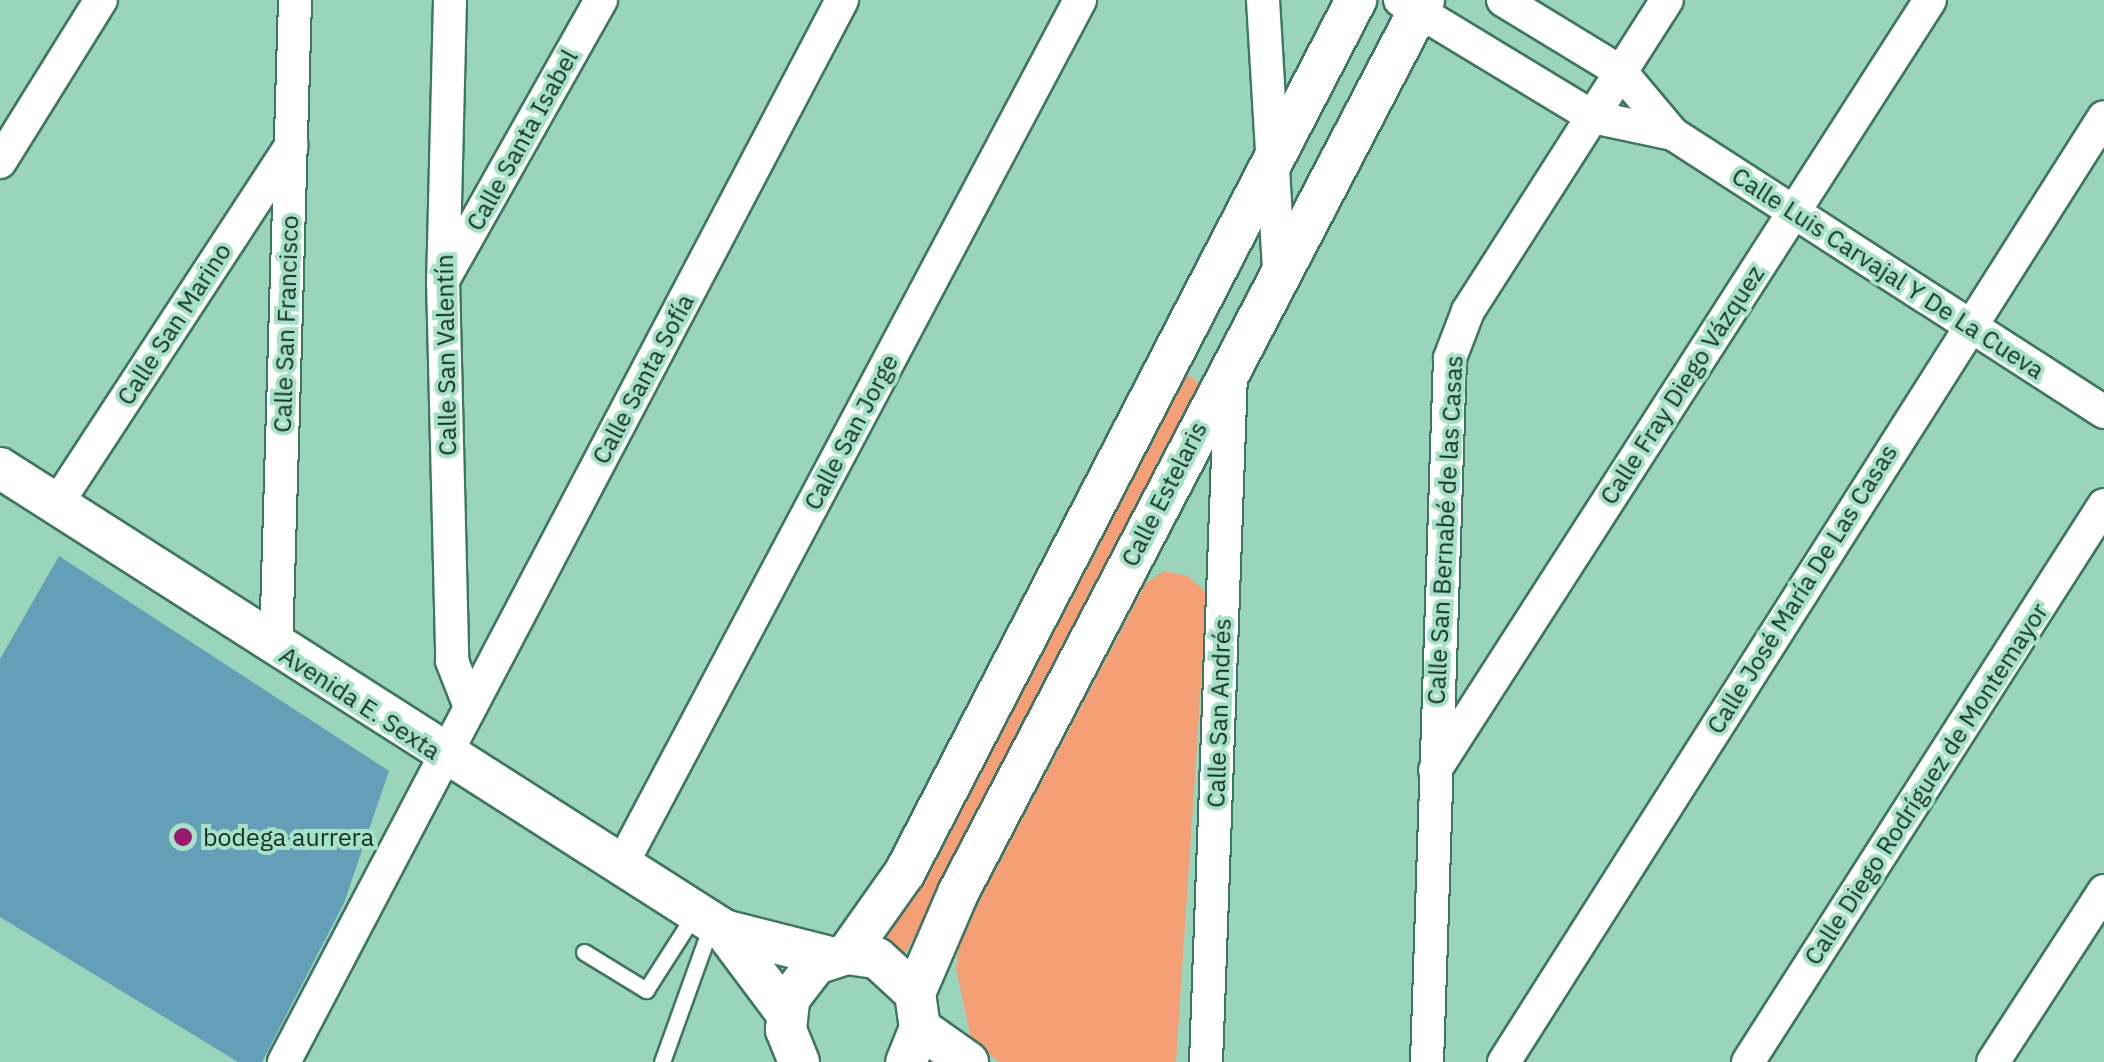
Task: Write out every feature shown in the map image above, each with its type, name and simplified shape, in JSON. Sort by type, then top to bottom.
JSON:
[{"type":"street","points":[[0,162],[101,0]]},
{"type":"street","name":"Calle San Francisco","points":[[276,648],[295,0]]},
{"type":"street","name":"Calle San Valentín","points":[[450,0],[443,280],[452,661],[470,707]]},
{"type":"street","name":"Calle Santa Isabel","points":[[443,280],[601,0]]},
{"type":"street","name":"Calle Santa Sofía","points":[[284,1062],[842,0]]},
{"type":"street","name":"Calle San Jorge","points":[[622,864],[1080,0]]},
{"type":"street","points":[[1262,0],[1278,273]]},
{"type":"street","points":[[798,1061],[786,1013],[805,974],[838,956],[911,860],[1270,156],[1356,0]]},
{"type":"street","name":"Calle Luis Carvajal Y De La Cueva","points":[[1502,0],[1621,72],[1673,134],[2104,412]]},
{"type":"street","name":"Calle San Bernabé de las Casas","points":[[1427,1062],[1450,358],[1468,311],[1668,0]]},
{"type":"street","name":"Calle Fray Diego Vázquez","points":[[1435,771],[1930,0]]},
{"type":"street","name":"Calle Luis Carvajal Y De La Cueva","points":[[1414,4],[1593,117],[1673,134]]},
{"type":"street","name":"Calle Estelaris","points":[[913,1028],[1232,364],[1414,4]]},
{"type":"street","name":"Calle José María De Las Casas","points":[[1504,1062],[2104,117]]},
{"type":"street","name":"Calle San Marino","points":[[56,505],[292,144]]},
{"type":"street","name":"Calle San Andrés","points":[[1206,1062],[1232,364]]},
{"type":"street","name":"Avenida E. Sexta","points":[[0,468],[442,757],[711,921],[838,956],[876,958],[913,1028]]},
{"type":"street","name":"Calle Diego Rodríguez de Montemayor","points":[[1748,1062],[2104,505]]},
{"type":"street","points":[[1993,1062],[2104,891]]},
{"type":"street","name":"Avenida E. Sexta","points":[[711,921],[786,1013]]},
{"type":"street","points":[[913,1028],[968,1062]]},
{"type":"lane","points":[[584,952],[646,990],[711,921]]},
{"type":"lane","points":[[662,1062],[711,921]]},
{"type":"shaded area","points":[[1183,372],[1209,390],[905,954],[883,940]]},
{"type":"shaded area","points":[[1164,571],[1188,576],[1207,594],[1176,1062],[1000,1062],[972,1043],[956,968],[961,936],[1146,583]]},
{"type":"building","name":"bodega aurrera","points":[[59,556],[389,771],[344,903],[262,1062],[238,1062],[0,917],[0,659]]},
{"type":"place","name":"bodega aurrera","points":[[183,837]]}]
